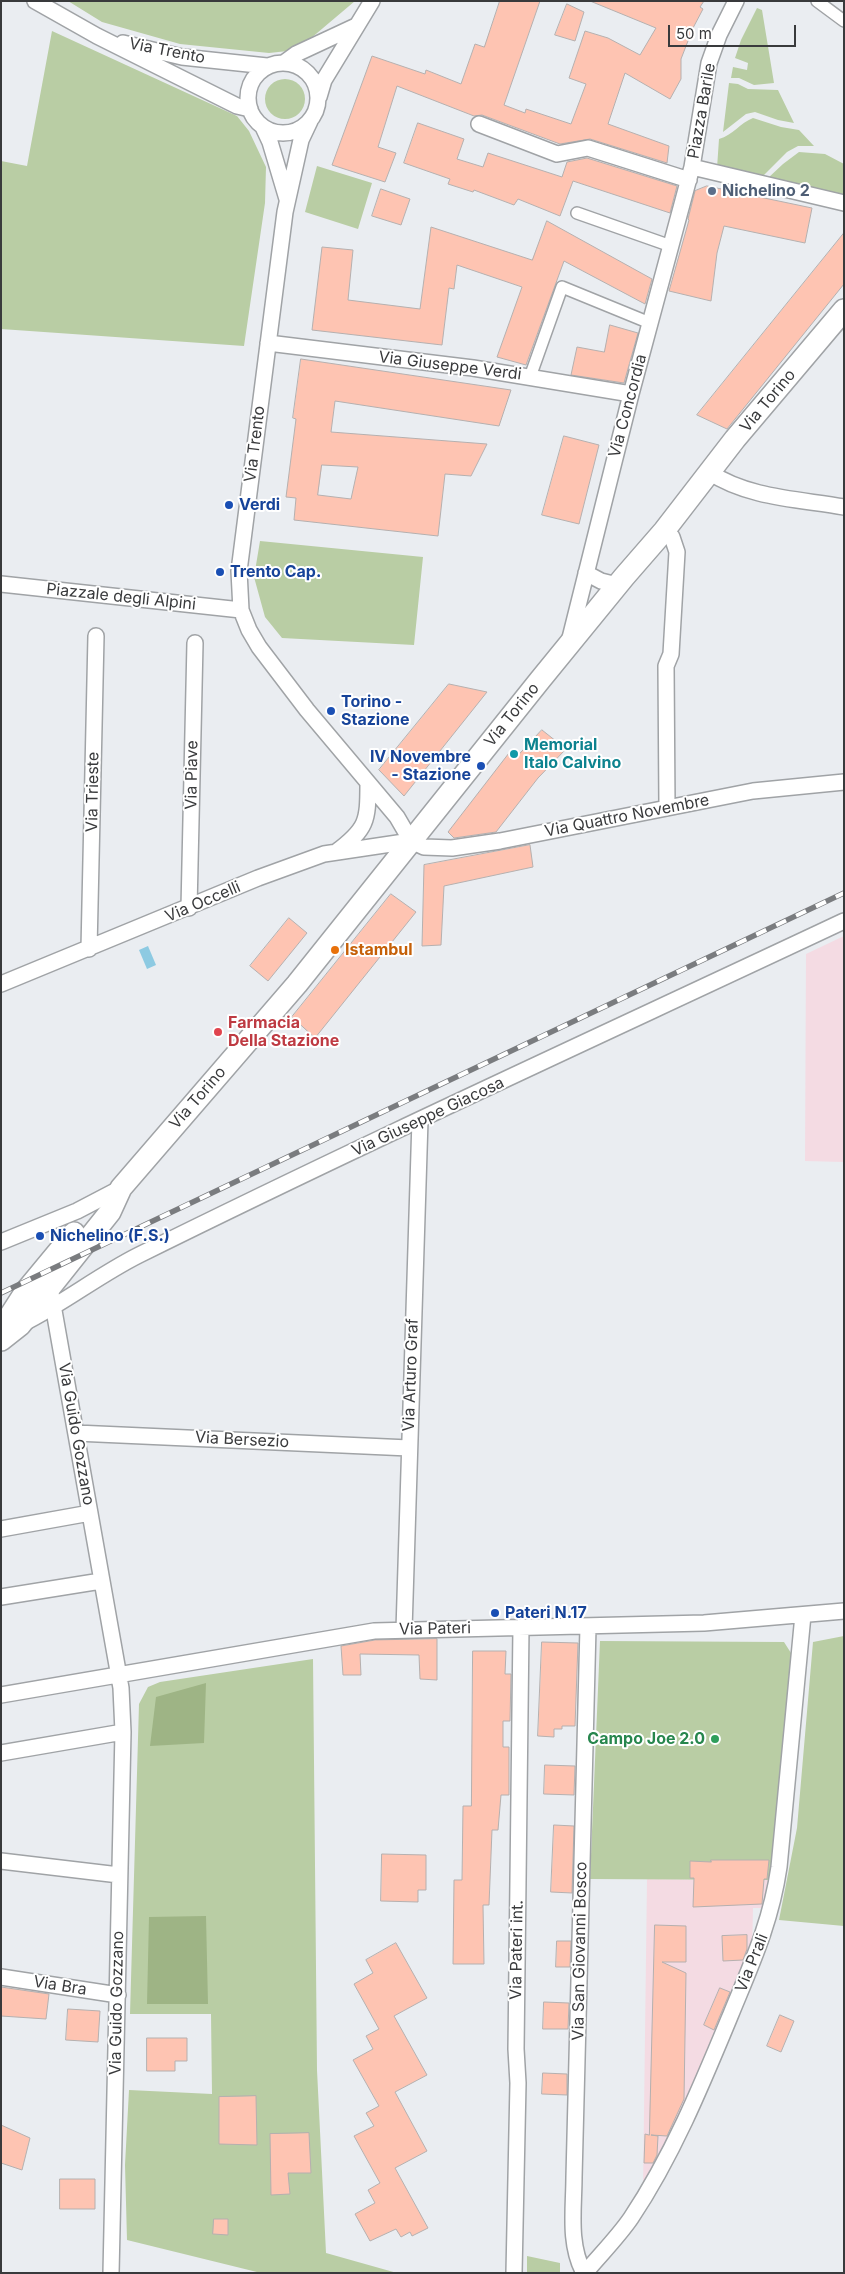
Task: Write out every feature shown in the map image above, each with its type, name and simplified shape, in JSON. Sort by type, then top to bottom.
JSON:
[{"type":"main road","name":"Via Torino","points":[[11,1328],[26,1291],[99,1203],[121,1188],[297,984],[617,585],[664,531],[708,472],[844,310]]},
{"type":"main road","name":"Via Torino","points":[[1,1340],[11,1328],[52,1298],[110,1212],[121,1188]]},
{"type":"street","name":"Via Trento","points":[[35,1],[96,36],[237,106],[250,109]]},
{"type":"street","points":[[319,97],[317,86],[312,76],[296,64],[285,62],[267,66],[258,73],[249,88],[250,109],[263,127],[283,133],[301,128],[310,121],[318,106],[324,80],[372,1]]},
{"type":"street","name":"Piazza Barile","points":[[691,173],[709,63],[719,35],[736,1]]},
{"type":"street","points":[[817,1],[844,21]]},
{"type":"street","points":[[285,62],[296,54],[356,26]]},
{"type":"street","name":"Via Trento","points":[[96,36],[182,57],[267,66]]},
{"type":"street","name":"Via Trento","points":[[310,121],[301,140],[288,200],[239,571],[241,610],[249,630],[259,647],[307,710],[368,784],[398,816],[412,841]]},
{"type":"street","points":[[479,124],[557,154],[588,148],[691,173],[844,203]]},
{"type":"street","name":"Via Trento","points":[[263,127],[270,142],[288,200]]},
{"type":"street","name":"Via Concordia","points":[[568,646],[630,394],[691,173]]},
{"type":"street","points":[[577,214],[671,246]]},
{"type":"street","points":[[530,376],[562,287],[650,323]]},
{"type":"street","name":"Via Giuseppe Verdi","points":[[268,343],[530,376],[630,394]]},
{"type":"street","points":[[708,472],[722,482],[750,491],[844,507]]},
{"type":"street","points":[[664,531],[672,537],[677,552],[671,654],[666,666],[668,807]]},
{"type":"street","points":[[586,573],[601,581],[617,585]]},
{"type":"street","name":"Piazzale degli Alpini","points":[[1,584],[241,610]]},
{"type":"street","name":"Via Trieste","points":[[89,949],[96,636]]},
{"type":"street","name":"Via Piave","points":[[189,908],[195,643]]},
{"type":"street","name":"Via Quattro Novembre","points":[[412,841],[424,847],[452,848],[500,841],[753,791],[844,782]]},
{"type":"street","points":[[335,852],[360,831],[368,812],[368,784]]},
{"type":"street","name":"Via Occelli","points":[[1,984],[258,878],[324,854],[412,841]]},
{"type":"street","name":"Via Giuseppe Giacosa","points":[[52,1298],[420,1120],[844,921]]},
{"type":"street","name":"Via Arturo Graf","points":[[404,1630],[420,1120]]},
{"type":"street","points":[[1,1242],[77,1211],[121,1188]]},
{"type":"street","name":"Via Guido Gozzano","points":[[52,1298],[119,1675],[123,1732],[111,2273]]},
{"type":"street","name":"Via Bersezio","points":[[76,1432],[409,1448]]},
{"type":"street","points":[[1,1529],[90,1513]]},
{"type":"street","points":[[1,1597],[101,1581]]},
{"type":"street","name":"Via Pateri","points":[[119,1675],[365,1633],[404,1630],[704,1623],[844,1611]]},
{"type":"street","name":"Via Prali","points":[[585,2273],[631,2219],[668,2155],[712,2060],[765,1932],[774,1900],[778,1867],[803,1615]]},
{"type":"street","name":"Via San Giovanni Bosco","points":[[585,2273],[578,2262],[574,2244],[574,2177],[588,1626]]},
{"type":"street","name":"Via Pateri int.","points":[[514,2273],[518,2083],[516,2049],[521,1627]]},
{"type":"street","points":[[1,1695],[119,1675]]},
{"type":"street","points":[[1,1753],[123,1732]]},
{"type":"street","points":[[1,1861],[119,1875]]},
{"type":"street","name":"Via Bra","points":[[1,1977],[118,1996]]},
{"type":"shaded area","points":[[844,936],[844,1162],[805,1161],[806,954]]},
{"type":"shaded area","points":[[647,1879],[770,1880],[762,1908],[753,1908],[752,1954],[672,2138],[643,2191]]},
{"type":"green space","points":[[68,1],[355,1],[297,50],[269,53],[180,44],[102,22]]},
{"type":"green space","points":[[757,8],[762,10],[774,83],[754,85],[739,78],[731,78],[733,67],[747,70],[748,63],[735,58],[741,40]]},
{"type":"green space","points":[[52,31],[237,116],[249,131],[266,167],[265,203],[244,346],[1,329],[1,161],[27,166]]},
{"type":"green space","points":[[285,79],[299,85],[305,99],[299,113],[285,119],[271,113],[265,99],[271,85]]},
{"type":"green space","points":[[729,83],[738,84],[748,89],[778,90],[794,123],[755,112],[746,114],[723,132]]},
{"type":"green space","points":[[753,118],[781,127],[799,130],[814,146],[798,146],[787,152],[762,177],[717,168],[719,139]]},
{"type":"green space","points":[[799,152],[825,154],[844,164],[844,195],[767,179]]},
{"type":"green space","points":[[317,166],[372,183],[358,229],[305,212]]},
{"type":"green space","points":[[260,541],[423,557],[414,645],[282,638],[265,617],[254,577]]},
{"type":"green space","points":[[844,1636],[844,1926],[779,1920],[797,1828],[813,1642]]},
{"type":"green space","name":"Campo Joe 2.0","points":[[600,1641],[784,1642],[791,1653],[770,1880],[590,1879]]},
{"type":"green space","points":[[313,1659],[317,2070],[326,2253],[397,2273],[261,2273],[127,2240],[125,2165],[129,2090],[212,2094],[211,2014],[130,2014],[139,1704],[148,1687],[160,1682]]},
{"type":"green space","points":[[206,1683],[204,1743],[150,1746],[156,1697]]},
{"type":"green space","points":[[206,1916],[208,2004],[147,2004],[149,1917]]},
{"type":"green space","points":[[527,2256],[560,2263],[560,2273],[527,2273]]},
{"type":"water","points":[[148,946],[156,965],[147,969],[139,950]]},
{"type":"building","points":[[500,1],[540,1],[504,105],[525,113],[526,109],[571,124],[586,84],[569,78],[585,31],[608,38],[640,55],[656,28],[590,1],[704,1],[700,7],[703,9],[693,28],[681,59],[681,79],[670,99],[625,73],[608,124],[669,146],[667,163],[590,139],[560,144],[482,115],[474,116],[397,86],[378,147],[396,153],[385,182],[332,165],[372,56],[425,74],[426,70],[461,84],[475,44],[484,47]]},
{"type":"building","points":[[567,4],[584,12],[575,41],[555,35]]},
{"type":"building","points":[[418,123],[464,139],[457,159],[483,167],[488,153],[562,177],[567,162],[587,158],[677,186],[670,213],[573,181],[560,216],[518,199],[514,205],[474,190],[473,192],[448,184],[450,179],[404,163]]},
{"type":"building","points":[[707,186],[812,208],[805,243],[724,226],[717,253],[711,301],[669,291],[695,191]]},
{"type":"building","points":[[381,189],[410,199],[401,225],[372,216]]},
{"type":"building","points":[[547,221],[652,279],[645,304],[564,261],[526,365],[497,357],[522,287],[457,265],[454,289],[449,288],[442,345],[312,330],[322,247],[353,250],[348,300],[420,309],[431,227],[532,260]]},
{"type":"building","points":[[844,233],[844,284],[727,429],[697,415]]},
{"type":"building","points":[[610,325],[638,333],[624,383],[571,375],[577,347],[604,352]]},
{"type":"building","points":[[301,359],[511,390],[499,426],[335,401],[331,432],[487,444],[471,476],[445,474],[438,536],[294,520],[296,498],[286,497],[296,419],[293,418]],"holes":[[[322,465],[358,467],[351,499],[318,495]]]},
{"type":"building","points":[[564,436],[599,445],[579,524],[542,515]]},
{"type":"building","points":[[449,684],[487,692],[404,796],[379,770]]},
{"type":"building","points":[[542,730],[566,749],[538,778],[496,832],[454,838],[448,832],[509,753],[515,758]]},
{"type":"building","points":[[530,845],[533,867],[444,886],[441,945],[422,946],[424,865]]},
{"type":"building","points":[[391,894],[416,912],[315,1038],[292,1017]]},
{"type":"building","points":[[289,918],[307,933],[268,981],[250,966]]},
{"type":"building","points":[[437,1639],[437,1680],[420,1679],[419,1655],[360,1654],[361,1675],[343,1675],[341,1646],[375,1640]]},
{"type":"building","points":[[542,1642],[578,1643],[575,1726],[562,1726],[562,1729],[554,1729],[554,1737],[538,1736]]},
{"type":"building","points":[[473,1651],[506,1651],[505,1674],[511,1674],[510,1721],[503,1721],[503,1747],[509,1747],[509,1795],[501,1795],[498,1830],[492,1830],[489,1905],[483,1905],[484,1964],[453,1964],[454,1880],[462,1880],[463,1806],[471,1806]]},
{"type":"building","points":[[545,1765],[575,1766],[574,1795],[544,1794]]},
{"type":"building","points":[[554,1825],[574,1826],[572,1893],[551,1892]]},
{"type":"building","points":[[382,1854],[426,1855],[426,1890],[418,1890],[418,1902],[381,1901]]},
{"type":"building","points":[[711,1860],[769,1860],[767,1879],[764,1879],[762,1904],[693,1907],[694,1878],[690,1878],[690,1861],[711,1862]]},
{"type":"building","points":[[655,1925],[686,1926],[686,1962],[662,1962],[686,1973],[684,2099],[667,2136],[651,2135],[658,2136],[657,2155],[653,2163],[644,2163],[645,2134],[649,2135]]},
{"type":"building","points":[[747,1935],[747,1949],[743,1960],[723,1961],[722,1936]]},
{"type":"building","points":[[557,1941],[571,1941],[570,1967],[556,1967]]},
{"type":"building","points":[[396,1943],[427,1998],[394,2016],[427,2075],[395,2092],[427,2151],[395,2168],[428,2228],[412,2236],[410,2232],[401,2237],[396,2229],[370,2241],[355,2214],[375,2203],[368,2190],[380,2183],[354,2136],[374,2126],[366,2113],[379,2106],[353,2060],[373,2049],[366,2036],[379,2029],[354,1984],[373,1973],[366,1960]]},
{"type":"building","points":[[1,1987],[49,1994],[46,2019],[1,2016]]},
{"type":"building","points":[[720,1988],[730,1992],[714,2030],[704,2025]]},
{"type":"building","points":[[544,2002],[569,2003],[568,2029],[543,2029]]},
{"type":"building","points":[[68,2009],[100,2011],[98,2042],[66,2040]]},
{"type":"building","points":[[780,2015],[794,2021],[781,2052],[767,2046]]},
{"type":"building","points":[[147,2038],[187,2038],[187,2061],[175,2061],[175,2071],[147,2071]]},
{"type":"building","points":[[543,2073],[567,2074],[567,2095],[542,2094]]},
{"type":"building","points":[[256,2096],[257,2145],[219,2144],[219,2097]]},
{"type":"building","points":[[1,2125],[30,2138],[22,2170],[1,2163]]},
{"type":"building","points":[[309,2133],[311,2173],[288,2173],[290,2194],[271,2195],[270,2134]]},
{"type":"building","points":[[60,2179],[95,2179],[95,2209],[60,2209]]},
{"type":"building","points":[[214,2219],[228,2219],[228,2235],[213,2234]]},
{"type":"railway","points":[[1,1293],[844,893]]},
{"type":"place","name":"Nichelino 2","points":[[712,191]]},
{"type":"place","name":"Verdi","points":[[229,505]]},
{"type":"place","name":"Trento Cap.","points":[[220,572]]},
{"type":"place","name":"Torino - Stazione","points":[[331,711]]},
{"type":"place","name":"Memorial Italo Calvino","points":[[514,754]]},
{"type":"place","name":"IV Novembre - Stazione","points":[[481,766]]},
{"type":"place","name":"Istambul","points":[[335,950]]},
{"type":"place","name":"Farmacia Della Stazione","points":[[218,1032]]},
{"type":"place","name":"Nichelino (F.S.)","points":[[40,1236]]},
{"type":"place","name":"Pateri N.17","points":[[495,1613]]},
{"type":"place","name":"Campo Joe 2.0","points":[[715,1739]]}]
